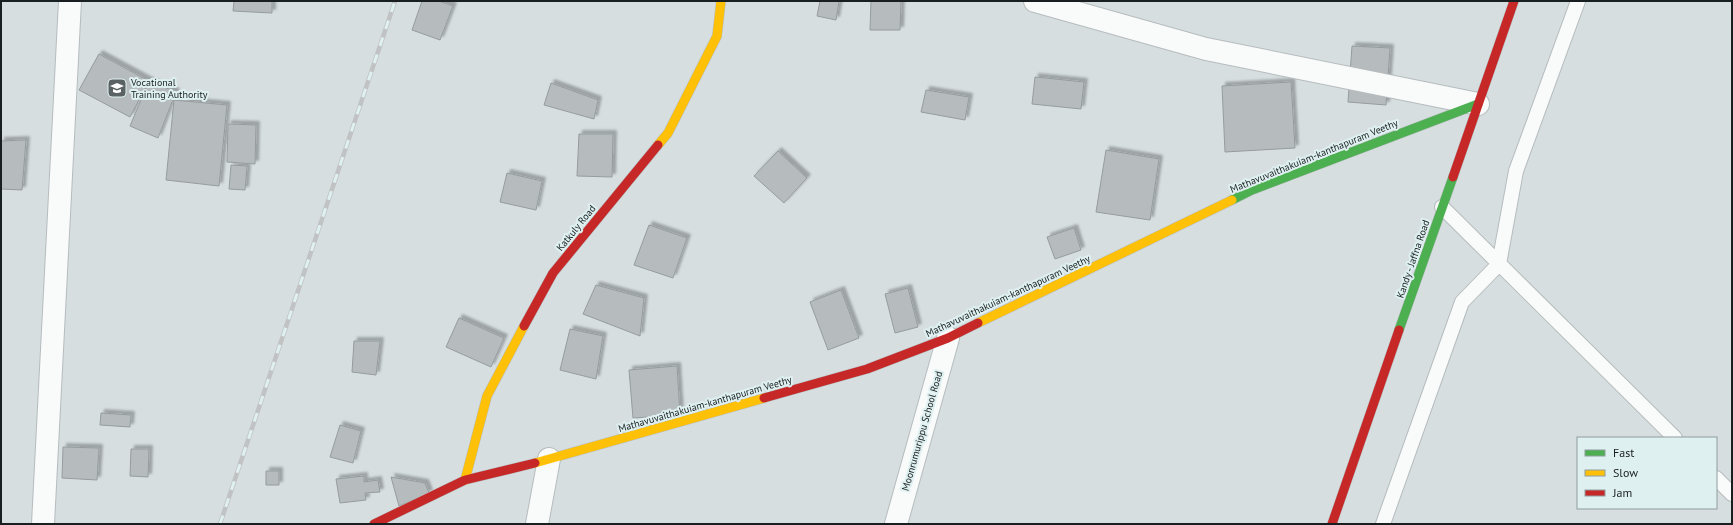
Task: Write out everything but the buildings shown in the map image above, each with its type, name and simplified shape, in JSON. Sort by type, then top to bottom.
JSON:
[{"type":"main road","name":"Katkuly Road","points":[[465,480],[487,396],[554,274],[668,133],[717,36],[721,1]]},
{"type":"main road","name":"Kandy - Jaffna Road","points":[[1332,524],[1514,1]]},
{"type":"main road","name":"Mathavuvaithakuiam-kanthapuram Veethy","points":[[374,524],[465,480],[549,459],[867,369],[948,338],[1252,190],[1478,104]]},
{"type":"street","points":[[43,524],[70,1]]},
{"type":"street","points":[[1035,1],[1206,49],[1478,104]]},
{"type":"street","name":"Moonrumurippu School Road","points":[[896,524],[948,338]]},
{"type":"street","points":[[537,524],[549,459]]},
{"type":"lane","points":[[1382,524],[1462,302],[1499,264],[1516,171],[1578,1]]},
{"type":"lane","points":[[1442,207],[1675,437]]},
{"type":"lane","points":[[1717,479],[1732,494]]},
{"type":"railway","points":[[220,524],[395,1]]},
{"type":"traffic: fast","points":[[1232,200],[1252,190],[1478,104]]},
{"type":"traffic: fast","points":[[1399,330],[1453,177]]},
{"type":"traffic: slow","points":[[658,145],[668,133],[717,36],[721,1]]},
{"type":"traffic: slow","points":[[978,323],[1232,200]]},
{"type":"traffic: slow","points":[[465,480],[487,396],[524,326]]},
{"type":"traffic: slow","points":[[535,463],[764,398]]},
{"type":"traffic: jam","points":[[1453,177],[1514,1]]},
{"type":"traffic: jam","points":[[524,326],[553,273],[658,145]]},
{"type":"traffic: jam","points":[[764,398],[867,369],[948,338],[978,323]]},
{"type":"traffic: jam","points":[[1332,524],[1399,330]]},
{"type":"traffic: jam","points":[[374,524],[465,480],[535,463]]},
{"type":"place","name":"Vocational Training Authority","points":[[117,88]]}]
